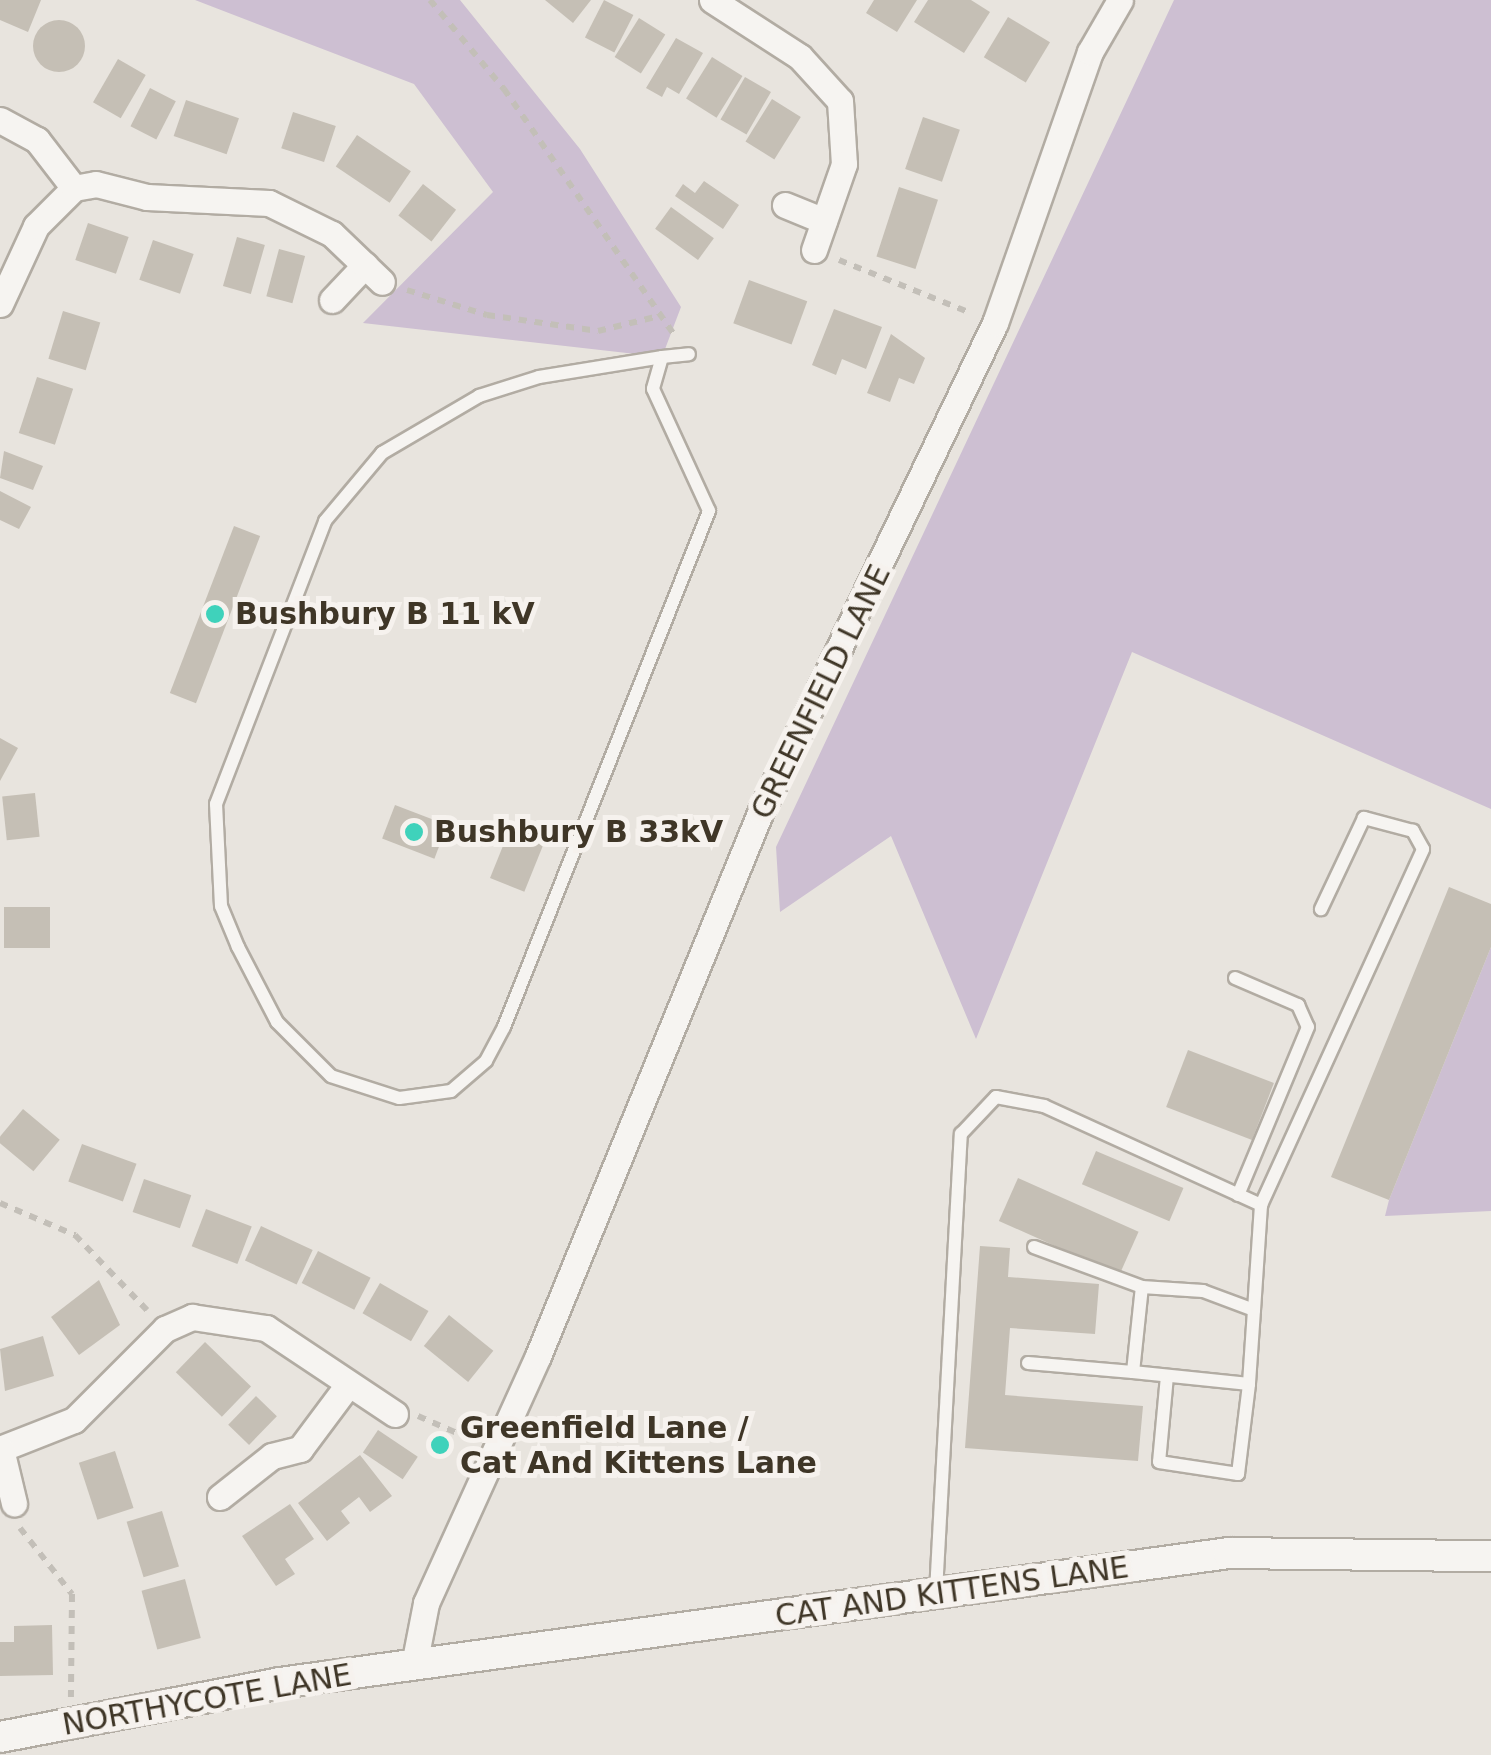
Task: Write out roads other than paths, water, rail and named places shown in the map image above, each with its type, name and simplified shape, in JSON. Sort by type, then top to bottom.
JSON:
[{"type":"street","points":[[712,0],[800,58],[840,101],[844,164],[814,250]]},
{"type":"street","name":"GREENFIELD LANE","points":[[414,1665],[426,1603],[495,1449],[760,813],[995,323],[1090,52],[1120,0]]},
{"type":"street","points":[[0,120],[37,140],[74,188],[269,202],[332,234],[374,274],[332,300]]},
{"type":"street","points":[[0,304],[36,226],[74,188]]},
{"type":"street","points":[[785,205],[824,221]]},
{"type":"street","points":[[14,1503],[0,1449],[74,1420],[165,1329],[192,1316],[237,1317],[292,1342],[348,1386],[395,1414]]},
{"type":"street","points":[[220,1497],[272,1456],[300,1449],[348,1386]]},
{"type":"street","name":"CAT AND KITTENS LANE","points":[[414,1665],[1229,1553],[1491,1556]]},
{"type":"street","name":"NORTHYCOTE LANE","points":[[14,1742],[71,1724],[414,1665]]},
{"type":"lane","points":[[662,356],[652,389],[709,511],[504,1027],[486,1062],[451,1091],[399,1098],[331,1076],[277,1022],[238,948],[221,906],[216,804],[324,521],[382,454],[478,396],[662,356],[690,354]]},
{"type":"lane","points":[[1167,1376],[1159,1462],[1238,1474],[1249,1384],[1261,1205],[1422,849],[1412,831],[1376,814],[1364,818],[1321,909]]},
{"type":"lane","points":[[1235,978],[1298,1005],[1308,1027],[1238,1195]]},
{"type":"lane","points":[[936,1594],[961,1134],[996,1098],[1044,1106],[1261,1205]]},
{"type":"lane","points":[[1034,1247],[1142,1286],[1202,1292],[1254,1310]]},
{"type":"lane","points":[[1133,1372],[1142,1286]]},
{"type":"lane","points":[[1028,1363],[1249,1384]]},
{"type":"place","name":"Bushbury B 11 kV","points":[[215,614]]},
{"type":"place","name":"Bushbury B 33kV","points":[[414,832]]},
{"type":"place","name":"Greenfield Lane / Cat And Kittens Lane","points":[[440,1445]]}]
